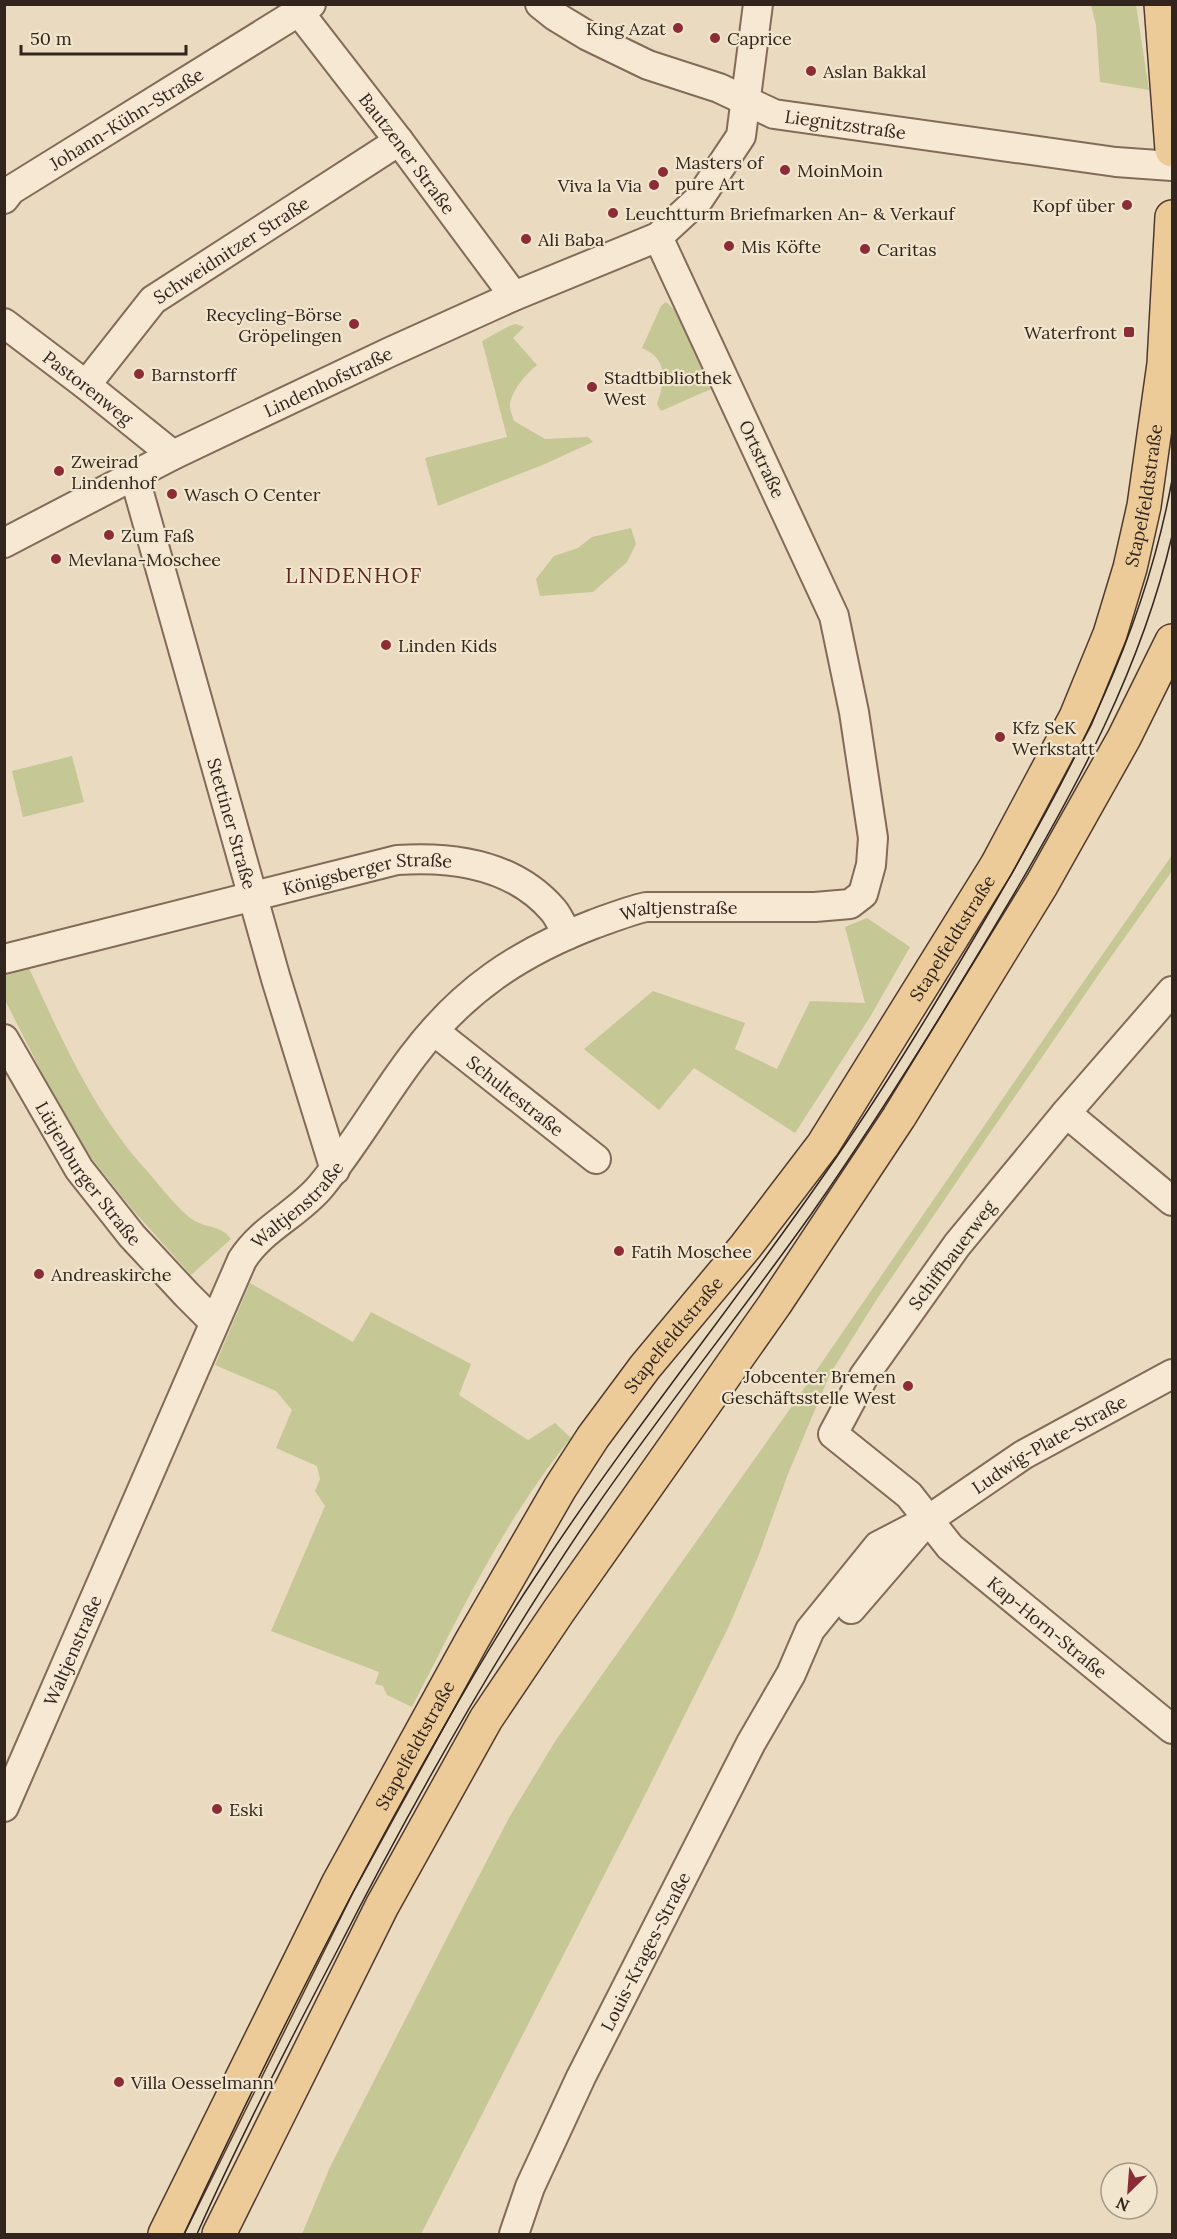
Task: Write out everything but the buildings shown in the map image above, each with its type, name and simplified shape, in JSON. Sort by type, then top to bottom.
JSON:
[{"type":"main road","points":[[1161,4],[1173,150]]},
{"type":"main road","name":"Stapelfeldtstraße","points":[[165,2235],[338,1884],[471,1642],[560,1488],[593,1437],[645,1367],[746,1246],[823,1145],[997,865],[1076,717],[1110,634],[1130,568],[1144,506],[1164,364],[1173,217]]},
{"type":"main road","points":[[219,2235],[382,1906],[486,1719],[558,1612],[775,1304],[900,1117],[1042,884],[1124,738],[1173,641]]},
{"type":"street","points":[[658,237],[699,199],[741,136],[758,4]]},
{"type":"street","name":"Liegnitzstraße","points":[[550,8],[588,36],[648,65],[719,88],[774,114],[1116,162],[1173,166]]},
{"type":"street","name":"Bautzener Straße","points":[[292,10],[399,141],[514,296]]},
{"type":"street","name":"Johann-Kühn-Straße","points":[[4,199],[11,190],[292,10]]},
{"type":"street","name":"Schweidnitzer Straße","points":[[86,385],[153,300],[399,141]]},
{"type":"street","name":"Lindenhofstraße","points":[[4,543],[173,455],[514,296],[658,237]]},
{"type":"street","name":"Ortstraße","points":[[658,237],[834,616],[855,712],[873,838],[871,865],[863,894],[849,904]]},
{"type":"street","name":"Pastorenweg","points":[[4,323],[173,455]]},
{"type":"street","name":"Stettiner Straße","points":[[134,475],[255,896],[276,979],[335,1170]]},
{"type":"street","name":"Königsberger Straße","points":[[4,959],[397,860],[426,858],[458,860],[488,867],[527,886],[554,911],[567,934]]},
{"type":"street","name":"Waltjenstraße","points":[[4,1807],[213,1321],[248,1249],[268,1230],[314,1195],[335,1170],[412,1057],[434,1031],[486,980],[531,951],[567,934],[630,910],[815,907],[849,904]]},
{"type":"street","name":"Schiffbauerweg","points":[[928,1520],[909,1495],[832,1434],[864,1376],[949,1255],[1066,1113],[1173,991]]},
{"type":"street","name":"Schultestraße","points":[[434,1031],[596,1159]]},
{"type":"street","name":"Lütjenburger Straße","points":[[4,1039],[79,1169],[139,1243],[213,1321]]},
{"type":"street","points":[[1066,1113],[1173,1201]]},
{"type":"street","name":"Ludwig-Plate-Straße","points":[[928,1520],[1023,1455],[1173,1374]]},
{"type":"street","name":"Louis-Krages-Straße","points":[[514,2235],[530,2187],[586,2068],[751,1743],[791,1674],[810,1630],[878,1546],[928,1520]]},
{"type":"street","name":"Kap-Horn-Straße","points":[[928,1520],[950,1547],[1173,1729]]},
{"type":"green space","points":[[1091,5],[1136,5],[1149,90],[1100,82],[1096,25]]},
{"type":"green space","points":[[666,302],[678,313],[711,389],[661,411],[657,404],[663,380],[661,365],[657,358],[642,348],[661,306]]},
{"type":"green space","points":[[516,324],[524,327],[513,338],[537,365],[524,378],[513,395],[510,406],[514,421],[545,439],[588,437],[593,442],[545,464],[438,506],[425,458],[507,437],[482,341]]},
{"type":"green space","points":[[631,528],[636,544],[627,562],[593,592],[540,596],[536,579],[554,556],[578,548],[592,537]]},
{"type":"green space","points":[[72,756],[84,802],[23,817],[12,771]]},
{"type":"green space","points":[[1172,855],[1172,871],[968,1165],[877,1299],[830,1374],[729,1626],[421,2234],[302,2234],[330,2167],[453,1926],[510,1816],[556,1740],[792,1406]]},
{"type":"green space","points":[[867,918],[910,947],[870,1017],[795,1133],[694,1068],[659,1110],[584,1049],[653,991],[745,1023],[735,1049],[777,1069],[810,1001],[865,1003],[845,927]]},
{"type":"green space","points":[[29,968],[95,1101],[129,1150],[190,1218],[219,1229],[231,1239],[191,1275],[132,1209],[88,1154],[45,1079],[5,1000],[5,976]]},
{"type":"green space","points":[[250,1283],[353,1342],[371,1312],[471,1364],[459,1395],[528,1440],[555,1423],[571,1438],[547,1469],[484,1568],[412,1707],[387,1695],[383,1686],[375,1684],[379,1672],[271,1631],[325,1506],[315,1491],[320,1479],[317,1466],[276,1448],[292,1410],[276,1391],[215,1365]]},
{"type":"tram line","points":[[184,2234],[339,1919],[411,1785],[482,1661],[573,1520],[847,1142],[934,1004],[1026,849],[1079,748],[1125,645],[1160,537],[1172,480]]},
{"type":"tram line","points":[[197,2234],[300,2021],[428,1781],[492,1670],[596,1507],[812,1213],[863,1137],[937,1022],[1034,860],[1082,771],[1125,680],[1159,585],[1172,536]]},
{"type":"place","name":"King Azat","points":[[678,28]]},
{"type":"place","name":"Caprice","points":[[715,38]]},
{"type":"place","name":"Aslan Bakkal","points":[[811,71]]},
{"type":"place","name":"MoinMoin","points":[[785,170]]},
{"type":"place","name":"Masters of pure Art","points":[[663,172]]},
{"type":"place","name":"Viva la Via","points":[[654,185]]},
{"type":"place","name":"Kopf über","points":[[1127,205]]},
{"type":"place","name":"Leuchtturm Briefmarken An- & Verkauf","points":[[613,213]]},
{"type":"place","name":"Ali Baba","points":[[526,239]]},
{"type":"place","name":"Mis Köfte","points":[[729,246]]},
{"type":"place","name":"Caritas","points":[[865,249]]},
{"type":"place","name":"Recycling-Börse Gröpelingen","points":[[354,324]]},
{"type":"place","name":"Waterfront","points":[[1129,332]]},
{"type":"place","name":"Barnstorff","points":[[139,374]]},
{"type":"place","name":"Stadtbibliothek West","points":[[592,387]]},
{"type":"place","name":"Zweirad Lindenhof","points":[[59,471]]},
{"type":"place","name":"Wasch O Center","points":[[172,494]]},
{"type":"place","name":"Zum Faß","points":[[109,535]]},
{"type":"place","name":"Mevlana-Moschee","points":[[56,559]]},
{"type":"place","name":"Linden Kids","points":[[386,645]]},
{"type":"place","name":"Kfz SeK Werkstatt","points":[[1000,737]]},
{"type":"place","name":"Fatih Moschee","points":[[619,1251]]},
{"type":"place","name":"Andreaskirche","points":[[39,1274]]},
{"type":"place","name":"Jobcenter Bremen Geschäftsstelle West","points":[[908,1386]]},
{"type":"place","name":"Eski","points":[[217,1809]]},
{"type":"place","name":"Villa Oesselmann","points":[[119,2082]]},
{"type":"district","name":"LINDENHOF","points":[[354,575]]}]
